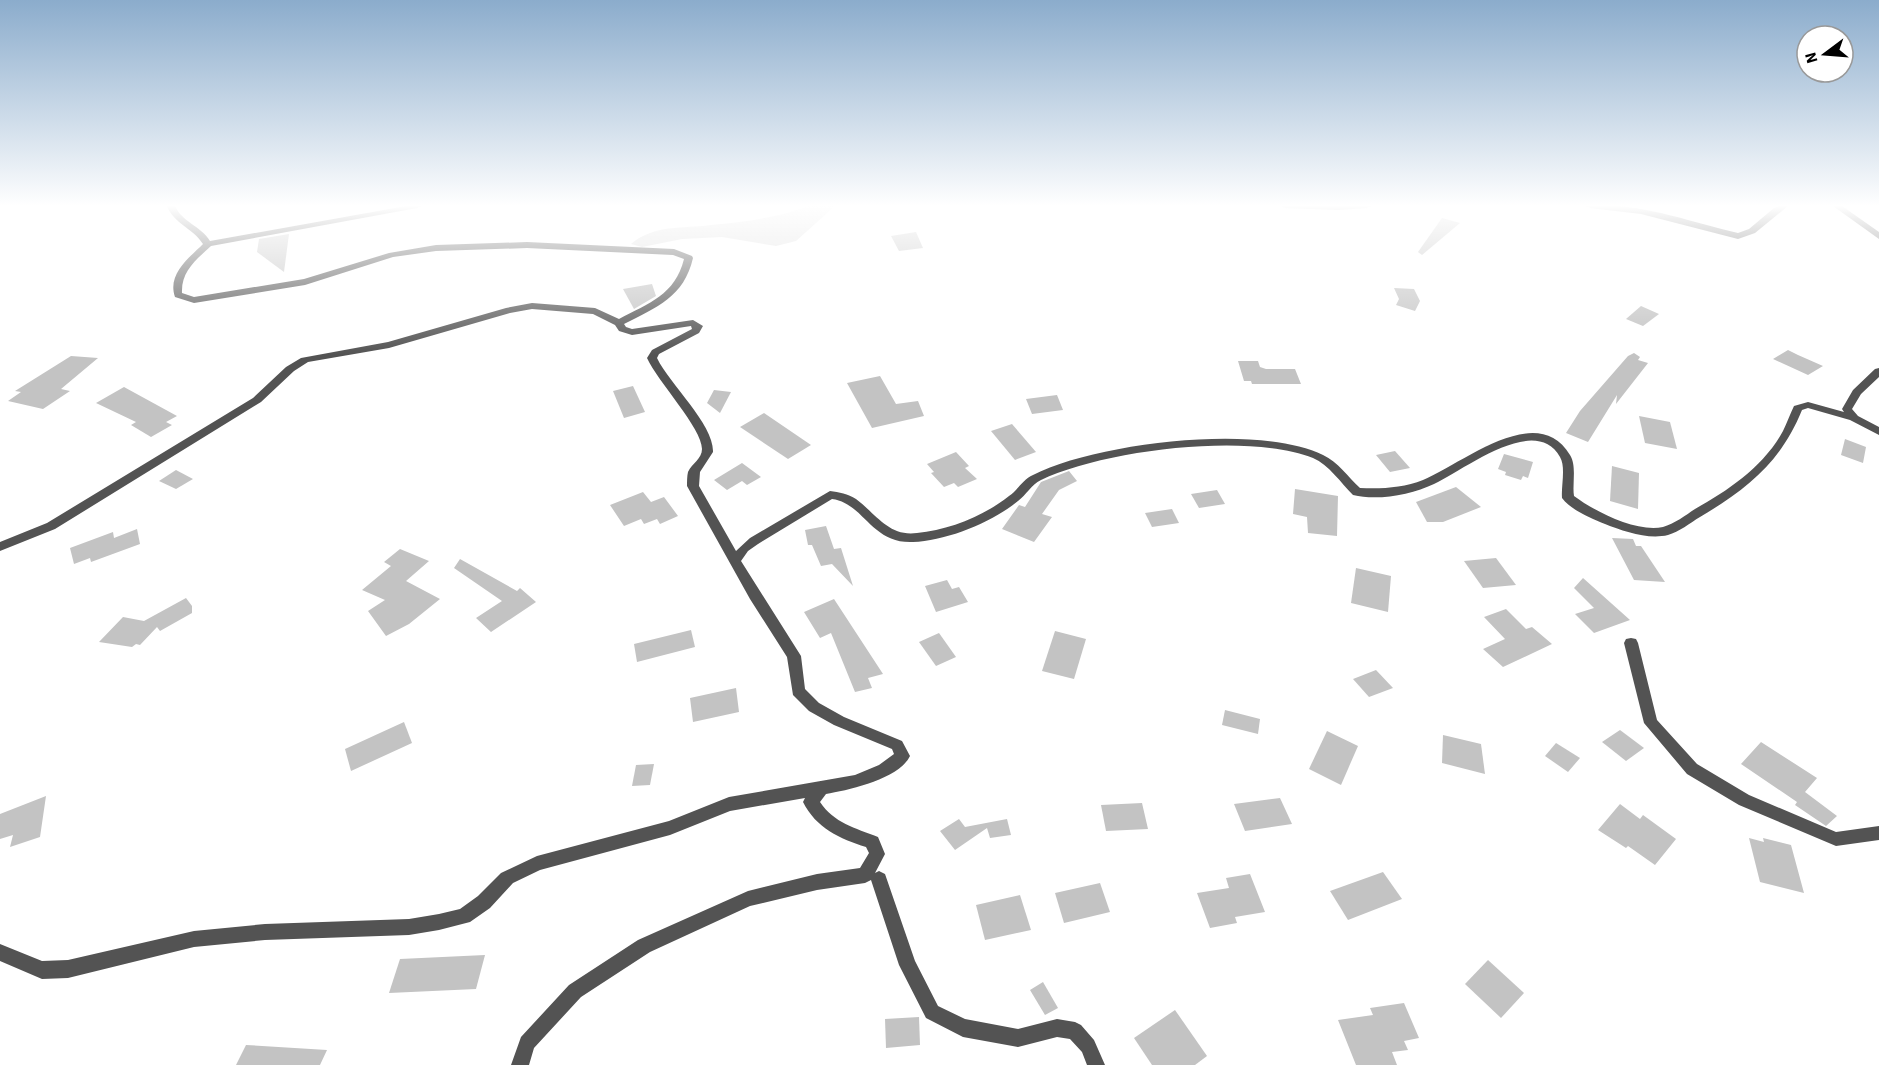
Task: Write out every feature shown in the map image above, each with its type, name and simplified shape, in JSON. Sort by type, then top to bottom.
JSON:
[{"type":"street","points":[[196,256],[178,276],[178,295],[184,299],[211,298],[305,282],[390,256]]},
{"type":"street","points":[[619,322],[660,303],[672,294],[683,277],[689,258],[683,256]]},
{"type":"street","points":[[0,547],[51,526],[257,400],[290,369],[305,360],[389,345],[509,310],[532,306],[596,311],[619,322],[622,329],[632,332],[693,323],[698,326],[696,331],[655,352],[652,358],[708,445],[706,458],[694,473],[693,486],[755,596],[794,656],[798,691],[814,707],[839,721],[882,736],[897,745],[903,756],[888,769],[855,783],[729,804],[670,828],[537,863],[507,878],[484,902],[464,916],[439,922],[409,927],[265,932],[194,939],[68,969],[42,970],[0,952]]},
{"type":"street","points":[[1854,417],[1847,409],[1857,392],[1879,370]]},
{"type":"street","points":[[736,559],[744,548],[830,495],[841,494],[877,527],[894,536],[914,538],[993,514],[1016,498],[1033,480],[1097,456],[1226,442],[1302,450],[1320,457],[1357,492],[1376,492],[1403,491],[1430,481],[1515,438],[1536,435],[1559,447],[1567,460],[1565,482],[1568,498],[1574,503],[1611,521],[1654,533],[1666,531],[1746,483],[1784,439],[1793,425],[1798,408],[1808,405],[1854,417],[1879,432]]},
{"type":"street","points":[[1631,643],[1651,723],[1692,769],[1744,801],[1836,839],[1879,833]]},
{"type":"street","points":[[520,1065],[527,1044],[575,991],[644,946],[748,899],[817,882],[865,875],[877,854],[872,842],[844,833],[818,816],[811,802],[822,788]]},
{"type":"street","points":[[879,879],[908,965],[932,1012],[963,1028],[1018,1038],[1057,1028],[1075,1031],[1088,1046],[1096,1065]]},
{"type":"building","points":[[262,256],[286,256],[284,272]]},
{"type":"building","points":[[652,284],[656,296],[634,309],[623,289]]},
{"type":"building","points":[[1394,288],[1414,289],[1420,301],[1415,311],[1396,305],[1399,299]]},
{"type":"building","points":[[1641,306],[1659,314],[1643,326],[1626,319]]},
{"type":"building","points":[[1788,350],[1823,366],[1808,375],[1773,359]]},
{"type":"building","points":[[1634,353],[1640,357],[1638,360],[1648,363],[1616,404],[1617,395],[1588,442],[1566,433],[1580,411],[1628,356]]},
{"type":"building","points":[[71,356],[98,358],[61,389],[70,391],[43,409],[8,401],[21,392],[15,391]]},
{"type":"building","points":[[1238,361],[1258,361],[1260,367],[1266,369],[1295,369],[1301,384],[1252,384],[1251,381],[1244,381]]},
{"type":"building","points":[[880,376],[896,404],[918,401],[924,416],[872,428],[847,383]]},
{"type":"building","points":[[633,386],[645,412],[624,418],[613,391]]},
{"type":"building","points":[[124,387],[177,416],[166,422],[172,425],[151,437],[131,425],[136,422],[96,403]]},
{"type":"building","points":[[714,390],[731,392],[720,413],[707,403]]},
{"type":"building","points":[[1057,395],[1063,410],[1032,414],[1026,399]]},
{"type":"building","points":[[764,413],[811,445],[788,459],[740,427]]},
{"type":"building","points":[[1639,416],[1670,422],[1677,449],[1645,443]]},
{"type":"building","points":[[1012,424],[1036,452],[1015,460],[991,431]]},
{"type":"building","points":[[1845,439],[1866,447],[1863,463],[1841,455]]},
{"type":"building","points":[[1395,451],[1410,468],[1390,472],[1376,455]]},
{"type":"building","points":[[956,452],[969,466],[965,468],[977,479],[958,487],[954,483],[944,487],[931,473],[934,472],[927,464]]},
{"type":"building","points":[[1504,454],[1533,462],[1528,478],[1523,476],[1521,480],[1505,475],[1506,472],[1498,469]]},
{"type":"building","points":[[742,463],[761,477],[747,485],[742,481],[727,490],[714,480]]},
{"type":"building","points":[[1612,466],[1639,473],[1638,509],[1610,501]]},
{"type":"building","points":[[176,470],[193,479],[176,489],[159,481]]},
{"type":"building","points":[[1069,471],[1077,481],[1059,490],[1042,514],[1052,517],[1034,542],[1002,529],[1019,505],[1025,507],[1041,482]]},
{"type":"building","points":[[1456,487],[1481,507],[1443,522],[1427,522],[1416,502]]},
{"type":"building","points":[[1295,489],[1338,496],[1337,536],[1308,533],[1307,517],[1293,514]]},
{"type":"building","points":[[1217,490],[1225,504],[1199,508],[1191,494]]},
{"type":"building","points":[[643,492],[651,502],[664,497],[678,516],[660,524],[657,519],[644,524],[641,519],[624,526],[610,505]]},
{"type":"building","points":[[1172,509],[1179,523],[1152,527],[1145,513]]},
{"type":"building","points":[[826,526],[834,549],[841,548],[853,586],[832,564],[821,566],[812,545],[808,545],[805,530]]},
{"type":"building","points":[[137,529],[140,544],[91,562],[90,558],[74,564],[70,548],[113,532],[114,538]]},
{"type":"building","points":[[1612,538],[1633,539],[1636,546],[1641,546],[1665,582],[1634,580]]},
{"type":"building","points":[[400,549],[429,561],[406,581],[440,599],[409,624],[386,636],[368,611],[385,600],[362,590],[391,566],[384,562]]},
{"type":"building","points":[[1496,558],[1516,585],[1483,588],[1464,561]]},
{"type":"building","points":[[460,559],[517,591],[520,588],[536,602],[491,632],[476,618],[502,601],[454,568]]},
{"type":"building","points":[[1356,568],[1391,576],[1388,612],[1351,603]]},
{"type":"building","points":[[1583,578],[1630,620],[1594,633],[1575,614],[1594,608],[1574,588]]},
{"type":"building","points":[[947,580],[952,589],[959,587],[968,602],[936,612],[925,586]]},
{"type":"building","points":[[186,598],[192,606],[192,613],[160,631],[157,627],[140,645],[136,644],[132,647],[99,642],[123,617],[144,621]]},
{"type":"building","points":[[834,599],[883,674],[868,678],[872,688],[855,692],[831,633],[820,638],[804,612]]},
{"type":"building","points":[[1506,609],[1526,629],[1532,627],[1552,644],[1503,667],[1483,649],[1505,639],[1484,617]]},
{"type":"building","points":[[691,630],[695,647],[637,662],[634,644]]},
{"type":"building","points":[[1055,631],[1086,639],[1074,679],[1042,671]]},
{"type":"building","points":[[939,633],[956,657],[936,666],[919,642]]},
{"type":"building","points":[[1376,670],[1393,688],[1369,697],[1353,679]]},
{"type":"building","points":[[736,688],[739,712],[693,722],[690,698]]},
{"type":"building","points":[[1225,710],[1260,719],[1258,734],[1222,725]]},
{"type":"building","points":[[404,722],[412,743],[351,771],[345,749]]},
{"type":"building","points":[[1620,730],[1644,748],[1626,761],[1602,742]]},
{"type":"building","points":[[1327,731],[1358,746],[1341,785],[1309,769]]},
{"type":"building","points":[[1443,735],[1481,744],[1485,774],[1442,763]]},
{"type":"building","points":[[1761,742],[1817,778],[1805,792],[1837,816],[1826,826],[1795,805],[1797,802],[1741,764]]},
{"type":"building","points":[[1556,743],[1580,758],[1568,772],[1545,756]]},
{"type":"building","points":[[654,764],[650,785],[632,786],[636,765]]},
{"type":"building","points":[[46,796],[40,837],[10,847],[13,835],[0,839],[0,814]]},
{"type":"building","points":[[1280,798],[1292,824],[1245,831],[1234,804]]},
{"type":"building","points":[[1142,803],[1148,829],[1106,831],[1101,805]]},
{"type":"building","points":[[1620,804],[1640,819],[1643,815],[1676,839],[1655,865],[1628,846],[1626,848],[1598,830]]},
{"type":"building","points":[[959,819],[965,827],[1007,819],[1011,835],[990,838],[987,828],[955,850],[940,831]]},
{"type":"building","points":[[1749,838],[1764,842],[1763,838],[1791,845],[1804,893],[1760,882]]},
{"type":"building","points":[[1383,872],[1402,899],[1348,920],[1330,891]]},
{"type":"building","points":[[1250,874],[1265,912],[1235,917],[1237,923],[1210,928],[1197,893],[1229,888],[1226,878]]},
{"type":"building","points":[[1100,883],[1110,912],[1064,923],[1055,893]]},
{"type":"building","points":[[1020,895],[1031,930],[985,940],[976,905]]},
{"type":"building","points":[[485,955],[476,989],[389,993],[400,959]]},
{"type":"building","points":[[1488,960],[1524,993],[1501,1018],[1465,984]]},
{"type":"building","points":[[1043,982],[1058,1008],[1045,1015],[1030,990]]},
{"type":"building","points":[[1404,1003],[1419,1038],[1404,1041],[1408,1050],[1392,1052],[1397,1065],[1356,1065],[1338,1020],[1373,1015],[1370,1008]]},
{"type":"building","points":[[1175,1010],[1207,1056],[1195,1065],[1152,1065],[1134,1038]]},
{"type":"building","points":[[919,1017],[920,1045],[886,1048],[885,1019]]},
{"type":"building","points":[[246,1045],[327,1050],[320,1065],[236,1065]]}]
